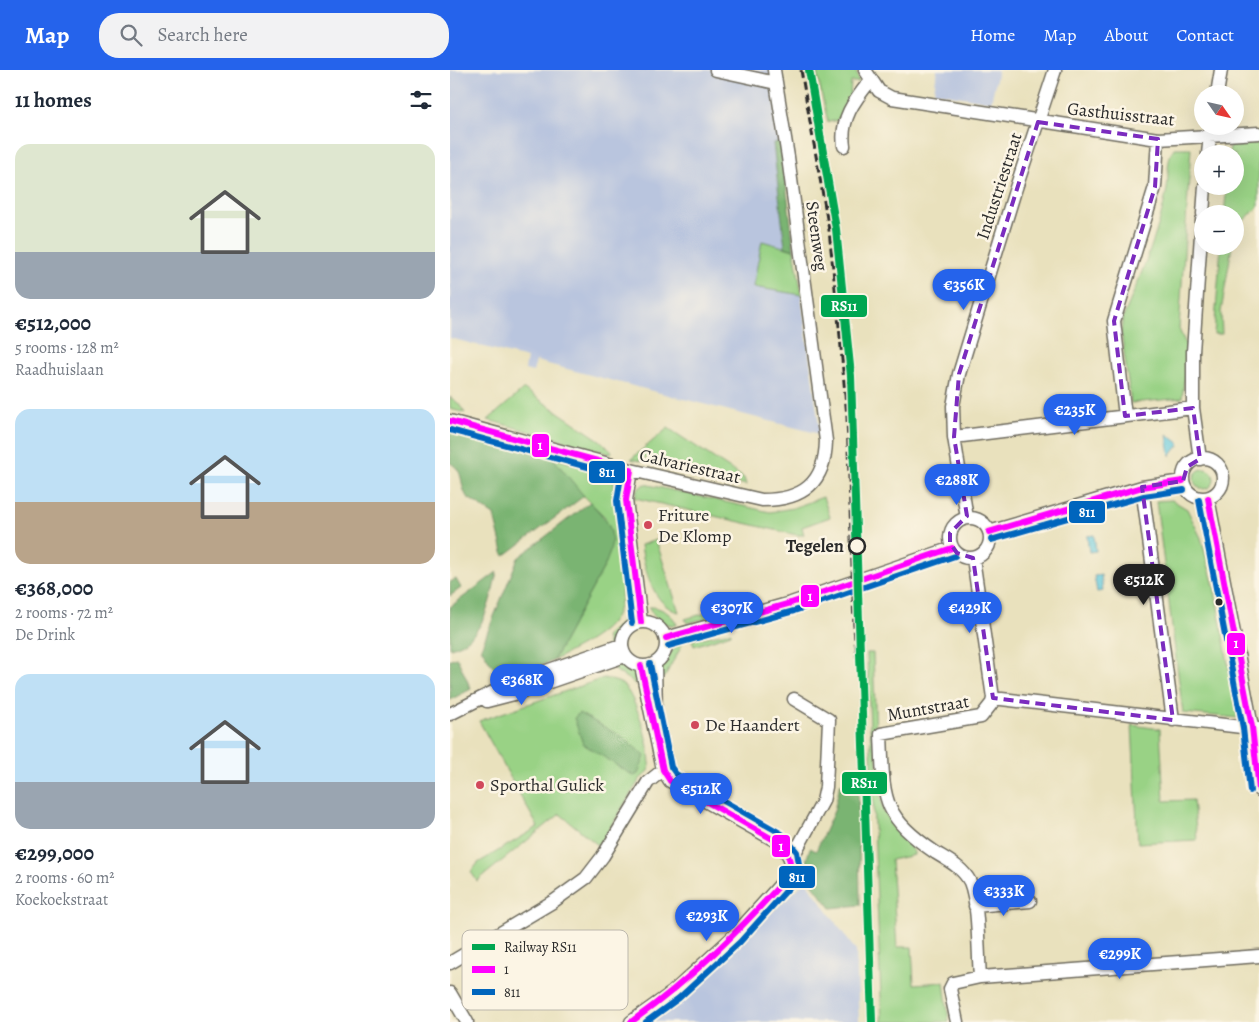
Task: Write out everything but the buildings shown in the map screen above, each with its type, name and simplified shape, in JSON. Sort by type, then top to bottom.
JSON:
[{"type":"street","points":[[716,70],[776,83]]},
{"type":"street","name":"Steenweg","points":[[774,70],[826,441],[826,456],[822,469],[805,489]]},
{"type":"street","name":"Industriestraat","points":[[967,518],[954,437],[953,406],[959,374],[1014,194],[1055,70]]},
{"type":"street","points":[[1219,85],[1222,70]]},
{"type":"street","points":[[844,146],[842,135],[846,116],[868,75]]},
{"type":"street","name":"Gasthuisstraat","points":[[868,75],[879,91],[892,98],[1158,139],[1194,133]]},
{"type":"street","name":"Gasthuisstraat","points":[[1244,132],[1259,133]]},
{"type":"street","points":[[1125,416],[1114,321],[1155,187],[1158,139]]},
{"type":"street","points":[[1200,255],[1193,352],[1193,408],[1200,459]]},
{"type":"street","points":[[954,437],[1193,408]]},
{"type":"street","name":"Calvariestraat","points":[[450,421],[631,470],[762,500],[783,500],[805,489]]},
{"type":"street","points":[[1200,459],[1209,459],[1216,463],[1223,475],[1221,487],[1208,498],[1191,494],[1184,481],[1187,467],[1200,459]]},
{"type":"street","points":[[631,470],[626,500],[641,622]]},
{"type":"street","points":[[989,532],[1142,487],[1184,481]]},
{"type":"street","points":[[1142,487],[1173,720]]},
{"type":"street","points":[[1208,498],[1255,728],[1259,790]]},
{"type":"street","points":[[967,518],[981,521],[989,532],[987,548],[972,558],[960,555],[952,548],[950,537],[952,529],[958,522],[967,518]]},
{"type":"street","points":[[666,638],[791,603],[952,548]]},
{"type":"street","points":[[972,558],[993,698]]},
{"type":"street","points":[[641,622],[656,625],[666,638],[665,653],[655,664],[641,666],[632,663],[623,650],[626,630],[641,622]]},
{"type":"street","points":[[450,714],[468,706],[514,694],[623,650]]},
{"type":"street","points":[[655,664],[657,744]]},
{"type":"street","points":[[631,1022],[673,992],[734,936],[789,875],[792,869],[787,851],[776,841],[670,781],[662,770],[641,666]]},
{"type":"street","name":"Muntstraat","points":[[974,906],[970,883],[962,870],[911,835],[894,818],[884,793],[881,734],[981,717],[992,703],[993,698],[1255,728]]},
{"type":"street","points":[[791,860],[823,801],[826,787],[830,720],[794,699]]},
{"type":"street","points":[[506,930],[554,901],[586,878],[604,856],[648,782],[662,770]]},
{"type":"street","points":[[980,977],[974,906],[1030,901]]},
{"type":"street","points":[[957,1022],[950,989],[953,983],[980,977],[1259,956]]},
{"type":"street","points":[[450,964],[462,957]]},
{"type":"street","points":[[450,993],[467,1022]]},
{"type":"highlighted area","points":[[1038,122],[1158,139],[1155,187],[1114,321],[1125,416],[1193,408],[1200,459],[1187,467],[1183,481],[1142,487],[1173,720],[993,698],[973,558],[957,553],[950,543],[950,533],[967,516],[954,437],[959,374]]},
{"type":"shaded area","points":[[450,70],[770,70],[820,434],[536,361],[533,372],[525,370],[527,358],[450,338]]},
{"type":"shaded area","points":[[937,70],[998,70],[991,102],[934,92]]},
{"type":"shaded area","points":[[806,881],[856,951],[859,1022],[653,1022]]},
{"type":"green space","points":[[816,70],[856,70],[859,82],[851,82],[850,96],[839,120],[828,122]]},
{"type":"green space","points":[[781,142],[794,250],[785,247],[773,143]]},
{"type":"green space","points":[[1259,143],[1259,206],[1244,220],[1244,205],[1225,205],[1226,195],[1244,195],[1244,145],[1230,145]]},
{"type":"green space","points":[[1174,148],[1191,148],[1179,329],[1188,349],[1182,398],[1131,403],[1121,331],[1123,318],[1159,222],[1167,189],[1171,152]]},
{"type":"green space","points":[[762,241],[794,250],[802,295],[753,287]]},
{"type":"green space","points":[[1220,255],[1230,255],[1221,312],[1222,334],[1214,334]]},
{"type":"green space","points":[[524,389],[601,441],[612,452],[611,454],[488,420]]},
{"type":"green space","points":[[450,397],[458,403],[465,413],[450,409]]},
{"type":"green space","points":[[668,428],[744,478],[746,485],[650,463],[652,457],[648,456],[640,461],[631,459]]},
{"type":"green space","points":[[450,429],[553,458],[584,496],[504,556],[494,515],[467,497],[458,470],[450,463]]},
{"type":"green space","points":[[553,458],[608,473],[614,480],[623,575],[622,594],[618,611],[611,623],[591,640],[553,661],[605,565],[605,517],[578,490]]},
{"type":"green space","points":[[1204,469],[1211,472],[1214,479],[1211,486],[1204,489],[1197,486],[1194,479],[1197,472]]},
{"type":"green space","points":[[644,484],[770,512],[793,508],[823,497],[830,517],[802,527],[804,535],[797,535],[635,498],[637,490]]},
{"type":"green space","points":[[1172,500],[1187,509],[1201,538],[1214,586],[1238,718],[1183,713],[1156,501]]},
{"type":"green space","points":[[590,502],[611,530],[611,545],[605,565],[553,661],[504,678],[493,667],[481,648],[518,558]]},
{"type":"green space","points":[[656,540],[679,612],[670,609],[663,603],[656,594],[647,575],[641,545]]},
{"type":"green space","points":[[497,572],[488,607],[478,629],[461,644],[450,648],[450,607]]},
{"type":"green space","points":[[456,579],[461,588],[450,596],[450,582]]},
{"type":"green space","points":[[730,606],[731,608],[714,617],[687,623],[685,619]]},
{"type":"green space","points":[[649,607],[658,608],[666,612],[677,625],[663,623],[654,615]]},
{"type":"green space","points":[[631,609],[629,619],[623,630],[616,640],[608,646],[606,636],[620,624],[627,610]]},
{"type":"green space","points":[[731,632],[731,634],[694,646],[692,640]]},
{"type":"green space","points":[[682,643],[666,676],[659,679],[666,659]]},
{"type":"green space","points":[[867,653],[873,653],[878,786],[884,812],[914,852],[914,855],[891,860],[897,947],[912,947],[914,984],[944,982],[949,1022],[882,1022]]},
{"type":"green space","points":[[457,658],[471,689],[450,700],[450,659]]},
{"type":"green space","points":[[618,663],[634,669],[640,682],[634,683],[616,671],[613,664]]},
{"type":"green space","points":[[604,678],[622,684],[633,700],[643,726],[649,752],[649,771],[640,779],[599,846],[560,814],[477,881],[471,872],[478,863],[538,827],[479,721]]},
{"type":"green space","points":[[579,713],[622,737],[645,756],[638,774],[634,776],[583,744],[574,718]]},
{"type":"green space","points":[[1132,725],[1160,729],[1164,801],[1193,800],[1197,840],[1138,843]]},
{"type":"green space","points":[[840,784],[858,786],[860,905],[831,908],[803,872],[810,848],[816,851],[834,811]]},
{"type":"water","points":[[1167,434],[1180,444],[1170,456]]},
{"type":"water","points":[[1094,535],[1096,551],[1089,552],[1087,536]]},
{"type":"water","points":[[1101,575],[1103,591],[1097,592],[1094,576]]},
{"type":"railway","points":[[801,70],[829,230],[840,336],[847,417],[854,627],[864,753]]},
{"type":"rail line","name":"RS11","points":[[809,70],[836,229],[851,376],[872,1022]]},
{"type":"transit line","name":"1","points":[[450,421],[631,470]]},
{"type":"transit line","name":"811","points":[[450,430],[621,476],[617,501],[632,623]]},
{"type":"transit line","name":"1","points":[[631,470],[626,500],[641,622]]},
{"type":"transit line","name":"1","points":[[989,532],[1142,487],[1183,481]]},
{"type":"transit line","name":"811","points":[[991,540],[1144,496],[1184,490]]},
{"type":"transit line","name":"1","points":[[1208,498],[1252,727],[1259,790]]},
{"type":"transit line","name":"811","points":[[1199,500],[1243,728],[1250,791]]},
{"type":"transit line","name":"1","points":[[666,638],[791,603],[952,548]]},
{"type":"transit line","name":"811","points":[[668,646],[794,611],[955,556]]},
{"type":"transit line","name":"811","points":[[646,1022],[679,998],[740,942],[795,881],[800,870],[797,852],[782,834],[676,774],[671,767],[650,664]]},
{"type":"transit line","name":"1","points":[[631,1022],[695,971],[733,935],[789,875],[790,870],[790,860],[786,852],[776,841],[670,781],[663,770],[641,666]]},
{"type":"place","name":"Friture De Klomp","points":[[648,525]]},
{"type":"place","name":"Tegelen","points":[[857,546]]},
{"type":"place","name":"De Haandert","points":[[695,725]]},
{"type":"place","name":"Sporthal Gulick","points":[[480,785]]}]
